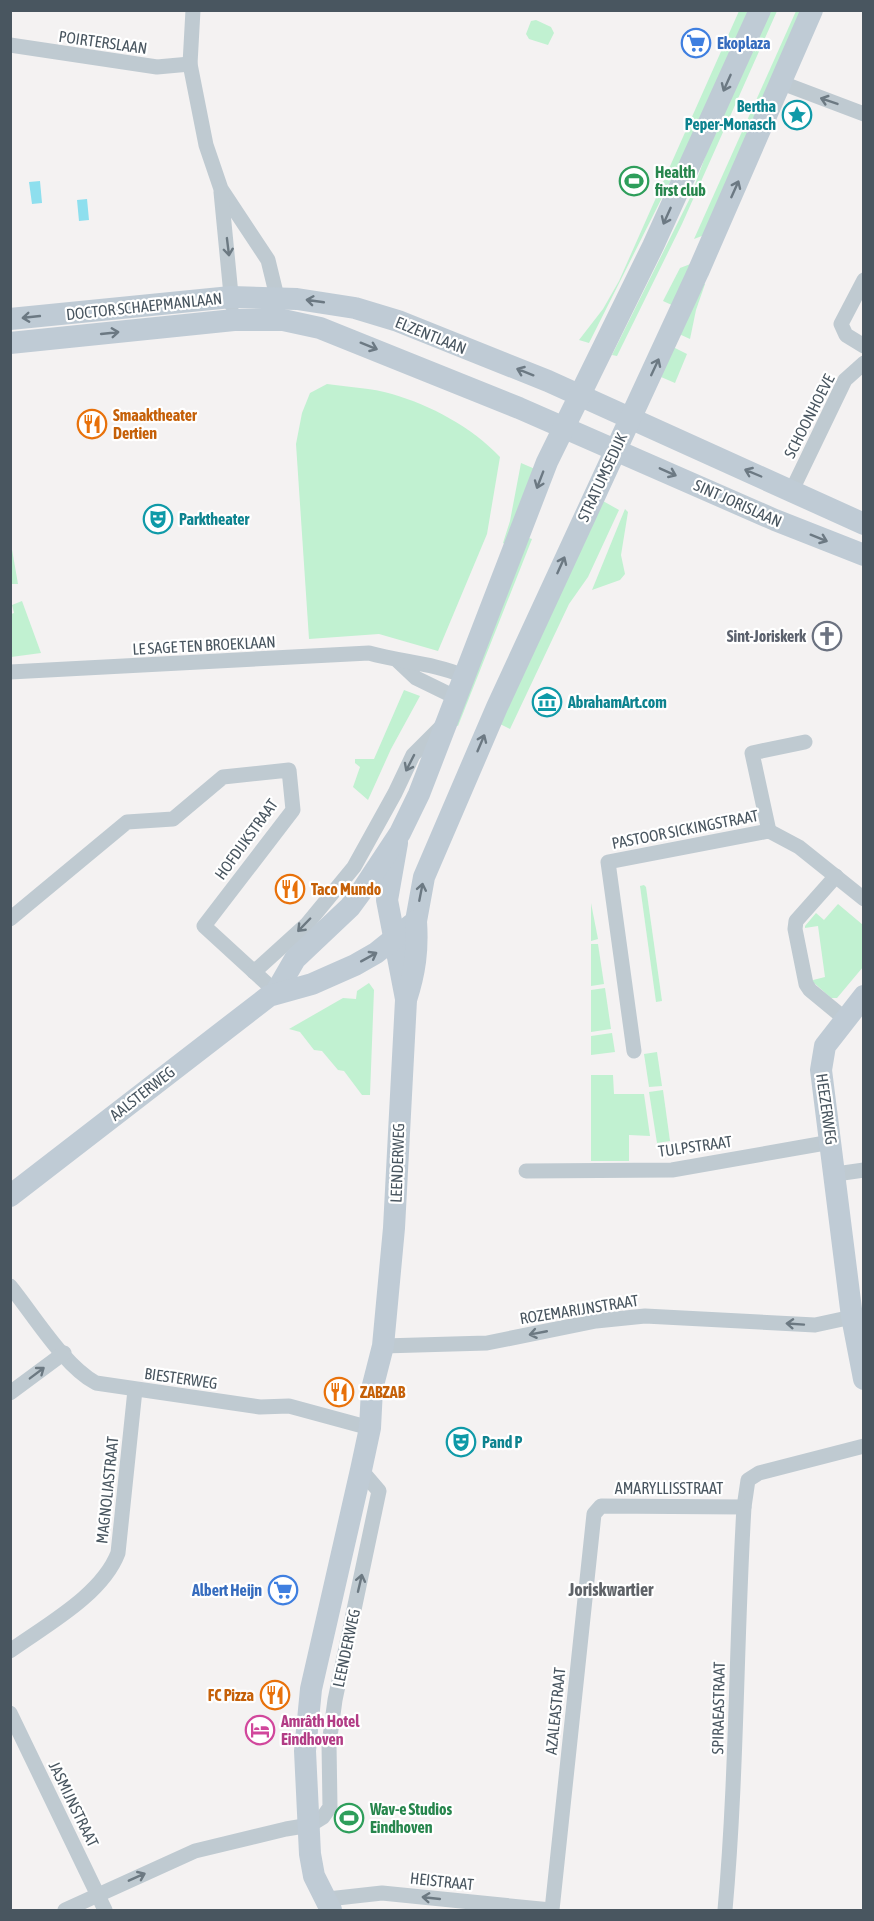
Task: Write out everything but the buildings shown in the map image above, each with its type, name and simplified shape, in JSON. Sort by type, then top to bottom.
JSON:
[{"type":"main road","points":[[400,833],[419,794],[547,462],[653,246],[760,10]]},
{"type":"main road","name":"STRATUMSEDIJK","points":[[416,921],[424,877],[497,707],[614,449],[679,313],[782,83],[812,10]]},
{"type":"main road","name":"DOCTOR SCHAEPMANLAAN","points":[[10,319],[231,297],[277,297]]},
{"type":"main road","name":"ELZENTLAAN","points":[[277,297],[355,308],[393,319],[629,419]]},
{"type":"main road","name":"ELZENTLAAN","points":[[234,320],[283,320],[320,328],[614,449]]},
{"type":"main road","name":"DOCTOR SCHAEPMANLAAN","points":[[10,343],[234,320]]},
{"type":"main road","name":"SINT JORISLAAN","points":[[629,419],[864,524]]},
{"type":"main road","name":"SINT JORISLAAN","points":[[614,449],[864,555]]},
{"type":"main road","name":"LEENDERWEG","points":[[330,1905],[314,1876],[310,1854],[305,1751],[311,1689],[371,1420],[379,1402],[385,1376],[382,1354],[394,1228],[406,1000],[387,900],[400,833]]},
{"type":"main road","name":"AALSTERWEG","points":[[276,992],[295,959],[350,907],[400,833]]},
{"type":"main road","points":[[394,940],[416,921]]},
{"type":"main road","name":"LEENDERWEG","points":[[406,1000],[416,969],[418,945],[416,921]]},
{"type":"main road","name":"AALSTERWEG","points":[[10,1196],[229,1024],[276,992],[312,984],[355,965],[394,940]]},
{"type":"main road","name":"HEEZERWEG","points":[[864,996],[831,1035],[822,1056],[821,1070],[836,1174],[852,1317],[864,1380]]},
{"type":"street","points":[[193,10],[190,64],[206,145],[221,189],[234,320]]},
{"type":"street","name":"POIRTERSLAAN","points":[[10,45],[157,68],[190,64]]},
{"type":"street","points":[[782,83],[864,114]]},
{"type":"street","points":[[221,189],[268,260],[283,320]]},
{"type":"street","points":[[864,280],[841,324],[846,335],[864,345]]},
{"type":"street","name":"SCHOONHOEVE","points":[[792,490],[845,380],[864,363]]},
{"type":"street","name":"LE SAGE TEN BROEKLAAN","points":[[10,672],[369,653],[398,661],[423,662],[464,676]]},
{"type":"street","name":"LE SAGE TEN BROEKLAAN","points":[[398,661],[416,678],[457,698]]},
{"type":"street","points":[[276,992],[254,972],[307,924],[354,867],[395,793],[412,755],[448,719]]},
{"type":"street","points":[[768,831],[752,753],[805,742]]},
{"type":"street","name":"HOFDIJKSTRAAT","points":[[10,919],[127,822],[172,819],[223,777],[289,770],[293,810],[204,926],[254,972]]},
{"type":"street","name":"PASTOOR SICKINGSTRAAT","points":[[634,1051],[608,862],[768,831],[799,847],[864,900]]},
{"type":"street","points":[[836,876],[796,921],[795,929],[810,990],[844,1018]]},
{"type":"street","name":"TULPSTRAAT","points":[[526,1171],[672,1170],[831,1142]]},
{"type":"street","points":[[836,1174],[864,1170]]},
{"type":"street","name":"BIESTERWEG","points":[[10,1286],[64,1353],[87,1378],[96,1383],[260,1407],[289,1406],[371,1420]]},
{"type":"street","name":"ROZEMARIJNSTRAAT","points":[[382,1354],[471,1344],[596,1321],[645,1316],[815,1325],[852,1317]]},
{"type":"street","points":[[10,1393],[64,1353]]},
{"type":"street","name":"MAGNOLIASTRAAT","points":[[10,1651],[94,1589],[112,1568],[118,1553],[135,1390]]},
{"type":"street","name":"AMARYLLISSTRAAT","points":[[594,1514],[601,1506],[744,1507],[748,1480],[759,1473],[864,1446]]},
{"type":"street","name":"LEENDERWEG","points":[[310,1826],[323,1817],[330,1807],[329,1744],[335,1700],[379,1491],[361,1470]]},
{"type":"street","name":"SPIRAEASTRAAT","points":[[725,1911],[733,1828],[738,1607],[744,1507]]},
{"type":"street","name":"AZALEASTRAAT","points":[[552,1911],[594,1514]]},
{"type":"street","name":"JASMIJNSTRAAT","points":[[10,1713],[105,1911]]},
{"type":"street","points":[[65,1911],[195,1851],[310,1826]]},
{"type":"street","name":"HEISTRAAT","points":[[330,1905],[382,1893],[552,1911]]},
{"type":"green space","points":[[739,11],[751,11],[693,136],[589,343],[579,340],[603,309],[619,281]]},
{"type":"green space","points":[[768,11],[777,11],[682,224],[617,356],[612,355],[690,198],[712,138]]},
{"type":"green space","points":[[796,11],[804,11],[707,234],[694,239]]},
{"type":"green space","points":[[536,20],[551,27],[554,33],[548,45],[529,39],[526,34],[531,21]]},
{"type":"green space","points":[[693,263],[674,306],[663,301],[680,268]]},
{"type":"green space","points":[[702,283],[705,284],[696,310],[690,339],[679,334]]},
{"type":"green space","points":[[673,347],[687,354],[675,383],[661,377]]},
{"type":"green space","points":[[327,384],[384,392],[421,404],[464,427],[500,457],[487,534],[438,651],[379,634],[309,639],[296,444],[302,413],[310,393]]},
{"type":"green space","points":[[521,463],[535,469],[506,545],[503,543],[510,521]]},
{"type":"green space","points":[[603,501],[619,510],[588,577],[569,604],[510,729],[500,724]]},
{"type":"green space","points":[[625,509],[628,512],[621,555],[625,574],[620,580],[592,590]]},
{"type":"green space","points":[[526,537],[532,539],[458,726],[455,725]]},
{"type":"green space","points":[[10,538],[18,584],[11,584]]},
{"type":"green space","points":[[22,601],[41,653],[11,657],[11,614],[14,613],[12,605]]},
{"type":"green space","points":[[404,690],[420,696],[391,749],[368,800],[353,787],[360,767],[355,763],[355,759],[374,759]]},
{"type":"green space","points":[[644,885],[662,1001],[656,1002],[640,886]]},
{"type":"green space","points":[[591,903],[598,939],[591,941]]},
{"type":"green space","points":[[838,904],[863,925],[863,967],[837,998],[831,998],[813,982],[813,980],[825,977],[818,926],[805,928],[805,926],[816,913],[824,920]]},
{"type":"green space","points":[[591,944],[598,944],[604,984],[591,986]]},
{"type":"green space","points":[[369,983],[374,990],[370,1095],[362,1095],[344,1071],[338,1070],[322,1051],[314,1050],[300,1032],[289,1029],[343,998],[356,999],[357,991]]},
{"type":"green space","points":[[605,988],[611,1029],[591,1032],[591,990]]},
{"type":"green space","points":[[612,1033],[615,1052],[591,1055],[591,1036]]},
{"type":"green space","points":[[657,1052],[662,1086],[649,1087],[644,1054]]},
{"type":"green space","points":[[591,1075],[613,1075],[614,1094],[644,1094],[650,1136],[629,1135],[629,1161],[591,1161]]},
{"type":"green space","points":[[663,1090],[670,1141],[657,1143],[649,1092]]},
{"type":"water","points":[[40,181],[42,203],[32,204],[29,182]]},
{"type":"water","points":[[87,199],[89,220],[79,221],[77,200]]},
{"type":"place","name":"Ekoplaza","points":[[696,43]]},
{"type":"place","name":"Bertha Peper-Monasch","points":[[797,115]]},
{"type":"place","name":"Health first club","points":[[634,181]]},
{"type":"place","name":"Smaaktheater Dertien","points":[[92,424]]},
{"type":"place","name":"Parktheater","points":[[158,519]]},
{"type":"place","name":"Sint-Joriskerk","points":[[827,636]]},
{"type":"place","name":"AbrahamArt.com","points":[[547,702]]},
{"type":"place","name":"Taco Mundo","points":[[290,889]]},
{"type":"place","name":"ZABZAB","points":[[339,1392]]},
{"type":"place","name":"Pand P","points":[[461,1442]]},
{"type":"place","name":"Albert Heijn","points":[[283,1590]]},
{"type":"place","name":"FC Pizza","points":[[275,1695]]},
{"type":"place","name":"Amrâth Hotel Eindhoven","points":[[260,1730]]},
{"type":"place","name":"Wav-e Studios Eindhoven","points":[[349,1818]]},
{"type":"district","name":"Joriskwartier","points":[[611,1589]]}]
